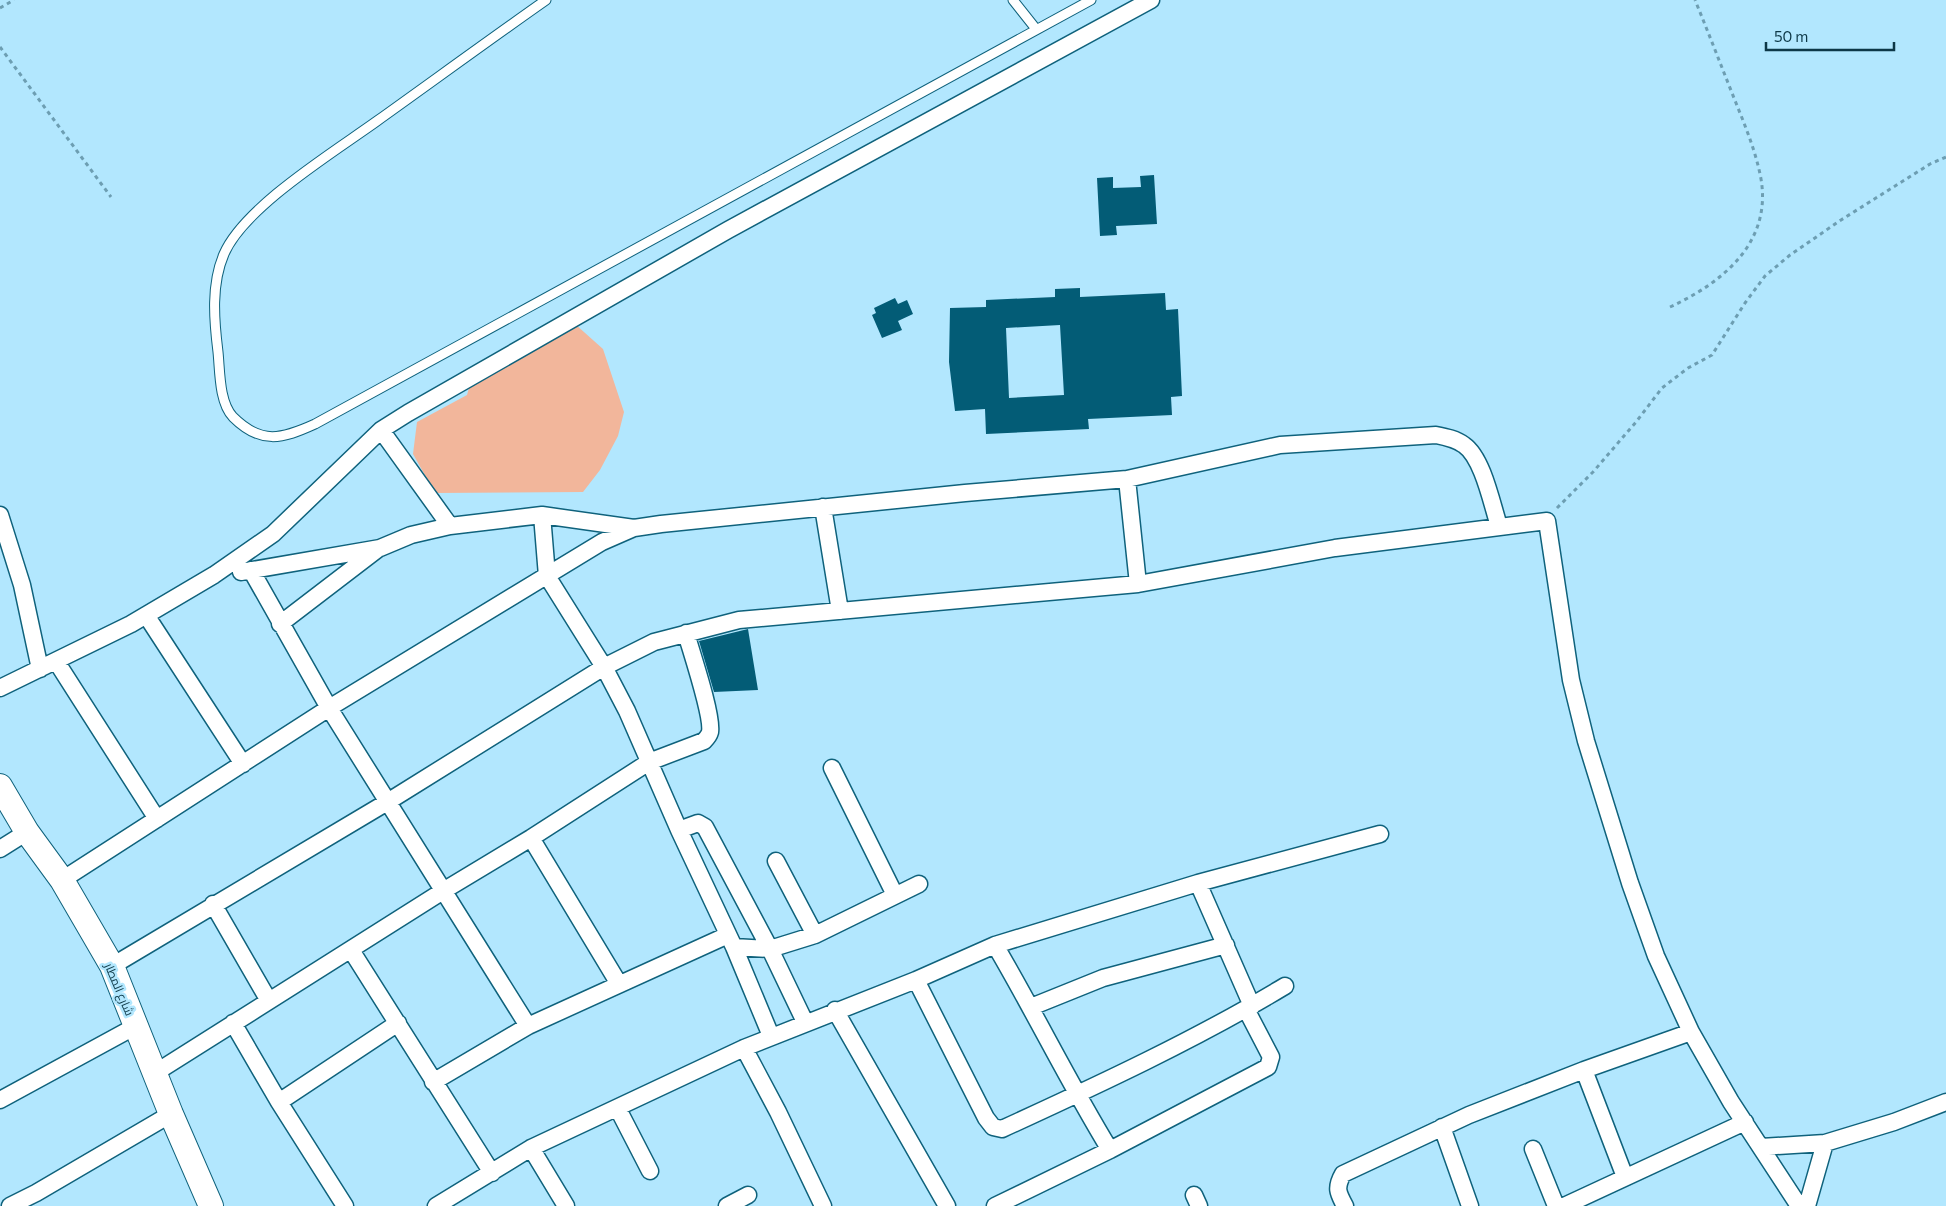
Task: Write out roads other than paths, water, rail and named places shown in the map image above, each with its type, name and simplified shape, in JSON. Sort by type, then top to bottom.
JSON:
[{"type":"street","points":[[0,688],[146,615],[214,575],[273,534],[381,430],[728,230],[1151,0]]},
{"type":"street","points":[[381,430],[450,526]]},
{"type":"street","points":[[214,575],[380,548],[411,536],[450,526],[542,515],[634,528],[822,507],[1127,479],[1280,445],[1436,435],[1453,439],[1466,446],[1479,463],[1499,526]]},
{"type":"street","points":[[1127,479],[1138,584]]},
{"type":"street","points":[[822,507],[840,611]]},
{"type":"street","points":[[0,515],[22,585],[40,669]]},
{"type":"street","points":[[542,515],[548,576],[604,667],[627,711],[679,830],[731,941],[771,1036]]},
{"type":"street","points":[[112,966],[213,904],[389,801],[604,667],[654,642],[739,620],[1138,584],[1335,548],[1547,521],[1571,680],[1586,741],[1630,883],[1656,956],[1691,1032],[1745,1122],[1799,1206]]},
{"type":"street","points":[[62,880],[330,708],[602,542],[634,528]]},
{"type":"street","points":[[280,624],[380,548]]},
{"type":"street","points":[[251,570],[280,624],[330,708],[389,801],[442,891],[528,1026]]},
{"type":"street","points":[[146,615],[243,764]]},
{"type":"street","points":[[155,1072],[442,891],[531,838],[649,762],[708,738],[711,730],[686,633]]},
{"type":"street","points":[[56,661],[157,819]]},
{"type":"street","points":[[832,768],[895,895]]},
{"type":"street","name":"شارع المطار","points":[[0,786],[28,832],[62,880],[112,966],[171,1114],[212,1206]]},
{"type":"street","points":[[679,830],[698,824],[705,826],[770,949],[805,1022]]},
{"type":"street","points":[[0,849],[28,832]]},
{"type":"street","points":[[436,1206],[531,1148],[618,1109],[744,1048],[835,1010],[916,980],[995,945],[1198,883],[1380,834]]},
{"type":"street","points":[[531,838],[619,984]]},
{"type":"street","points":[[776,861],[815,935]]},
{"type":"street","points":[[995,1206],[1110,1150],[1268,1067],[1271,1057],[1249,1007],[1226,945],[1198,883]]},
{"type":"street","points":[[434,1082],[528,1026],[619,984],[731,941],[770,949],[815,935],[919,884]]},
{"type":"street","points":[[213,904],[268,1001]]},
{"type":"street","points":[[995,945],[1031,1007],[1076,1095],[1110,1150]]},
{"type":"street","points":[[1031,1007],[1103,978],[1226,945]]},
{"type":"street","points":[[351,950],[492,1173]]},
{"type":"street","points":[[916,980],[993,1127],[1002,1129],[1076,1095],[1249,1007],[1285,986]]},
{"type":"street","points":[[835,1010],[947,1206]]},
{"type":"street","points":[[233,1023],[279,1102],[345,1206]]},
{"type":"street","points":[[279,1102],[398,1023]]},
{"type":"street","points":[[0,1100],[136,1026]]},
{"type":"street","points":[[1345,1206],[1337,1192],[1337,1184],[1343,1174],[1442,1127],[1584,1070],[1691,1032]]},
{"type":"street","points":[[744,1048],[778,1112],[823,1206]]},
{"type":"street","points":[[1584,1070],[1625,1177]]},
{"type":"street","points":[[1761,1147],[1824,1143],[1902,1119],[1946,1102]]},
{"type":"street","points":[[618,1109],[650,1171]]},
{"type":"street","points":[[10,1206],[40,1200],[171,1114]]},
{"type":"street","points":[[1564,1206],[1745,1122]]},
{"type":"street","points":[[1442,1127],[1470,1206]]},
{"type":"street","points":[[1807,1206],[1824,1143]]},
{"type":"street","points":[[531,1148],[566,1206]]},
{"type":"street","points":[[1533,1149],[1556,1206]]},
{"type":"street","points":[[726,1206],[748,1195]]},
{"type":"lane","points":[[546,0],[296,179],[236,233],[224,254],[216,277],[214,302],[222,392],[230,413],[246,430],[268,438],[291,435],[315,424],[1091,0]]},
{"type":"lane","points":[[1013,0],[1036,29]]}]
